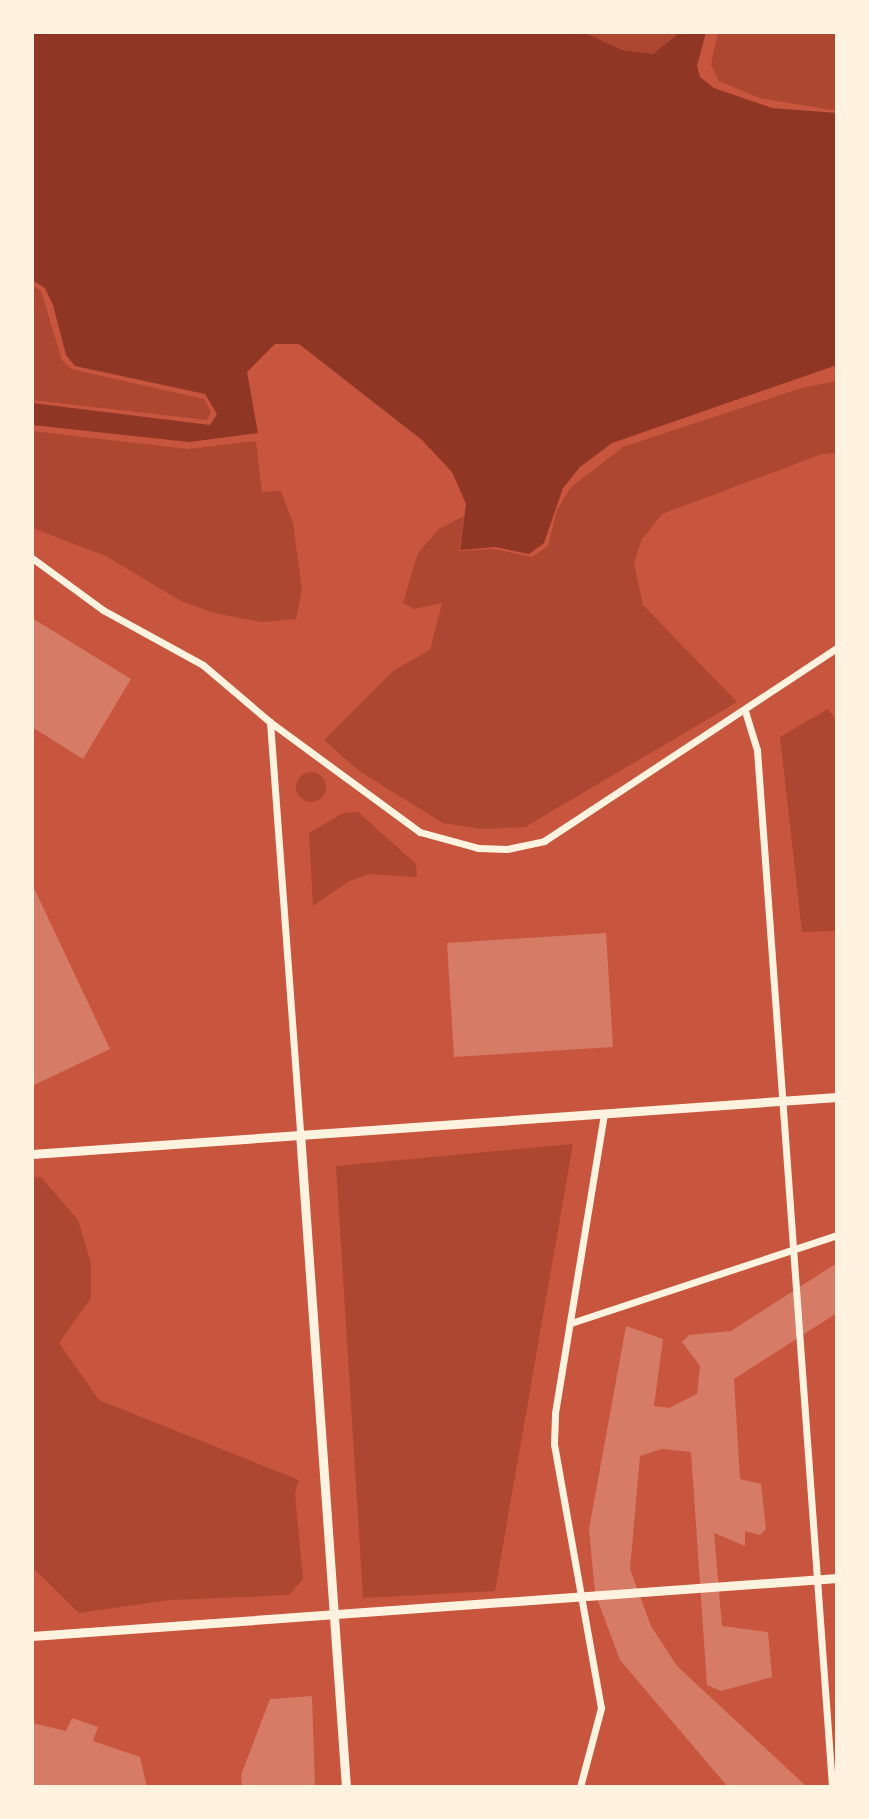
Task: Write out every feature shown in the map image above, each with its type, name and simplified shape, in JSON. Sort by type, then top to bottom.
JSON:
[{"type":"street","points":[[32,558],[103,610],[203,665],[270,722],[420,832],[478,848],[507,849],[544,841],[837,648]]},
{"type":"street","points":[[745,711],[757,750],[832,1787]]},
{"type":"street","points":[[270,722],[346,1787]]},
{"type":"street","points":[[32,1154],[837,1097]]},
{"type":"street","points":[[580,1787],[601,1708],[584,1595],[554,1444],[604,1113]]},
{"type":"street","points":[[571,1323],[837,1235]]},
{"type":"street","points":[[32,1636],[837,1578]]},
{"type":"shaded area","points":[[32,32],[583,32],[622,50],[653,54],[680,32],[706,32],[697,66],[700,77],[714,88],[772,108],[837,113],[837,365],[612,443],[580,467],[563,488],[544,543],[529,554],[495,547],[460,550],[466,504],[452,472],[422,440],[299,344],[275,344],[247,372],[258,433],[189,442],[32,425],[32,403],[210,425],[217,414],[205,394],[75,366],[66,355],[53,305],[45,288],[32,280]]},
{"type":"shaded area","points":[[583,32],[680,32],[653,54],[622,50]]},
{"type":"shaded area","points":[[718,32],[837,32],[837,111],[759,98],[719,81],[711,65]]},
{"type":"shaded area","points":[[32,285],[41,291],[62,360],[71,369],[204,399],[211,412],[207,420],[32,400]]},
{"type":"shaded area","points":[[837,381],[837,453],[822,454],[662,514],[642,539],[634,563],[643,605],[737,702],[525,827],[481,829],[443,823],[359,771],[324,740],[393,671],[430,650],[442,603],[414,609],[403,603],[418,553],[439,529],[464,516],[459,551],[494,549],[532,557],[548,546],[557,510],[571,487],[623,447],[801,388]]},
{"type":"shaded area","points":[[32,431],[188,449],[256,441],[262,492],[281,491],[293,523],[302,590],[296,619],[262,622],[214,613],[181,601],[106,556],[32,528]]},
{"type":"shaded area","points":[[828,709],[837,722],[837,931],[802,932],[780,737]]},
{"type":"shaded area","points":[[311,772],[322,776],[326,787],[322,798],[311,802],[300,798],[296,787],[300,776]]},
{"type":"shaded area","points":[[358,812],[416,864],[417,877],[369,874],[349,881],[313,906],[309,833],[343,813]]},
{"type":"shaded area","points":[[573,1144],[495,1591],[363,1598],[336,1166]]},
{"type":"shaded area","points":[[41,1177],[78,1220],[91,1263],[91,1298],[59,1343],[99,1400],[299,1480],[295,1493],[303,1579],[289,1595],[170,1600],[79,1613],[32,1567],[32,1178]]},
{"type":"building","points":[[32,618],[131,679],[83,759],[32,727]]},
{"type":"building","points":[[32,884],[110,1049],[32,1086]]},
{"type":"building","points":[[606,933],[613,1047],[454,1057],[447,943]]},
{"type":"building","points":[[837,1263],[837,1313],[734,1379],[740,1479],[761,1484],[766,1529],[760,1535],[745,1531],[745,1546],[714,1533],[722,1626],[768,1632],[772,1677],[721,1691],[707,1685],[691,1452],[662,1449],[640,1456],[630,1569],[651,1626],[677,1666],[807,1787],[728,1787],[620,1660],[595,1593],[589,1529],[626,1326],[663,1339],[654,1406],[669,1408],[697,1394],[700,1366],[682,1342],[689,1335],[731,1331]]},
{"type":"building","points":[[312,1696],[315,1787],[242,1787],[241,1775],[270,1699]]},
{"type":"building","points":[[72,1718],[98,1727],[93,1741],[140,1757],[147,1787],[32,1787],[32,1723],[66,1731]]}]
